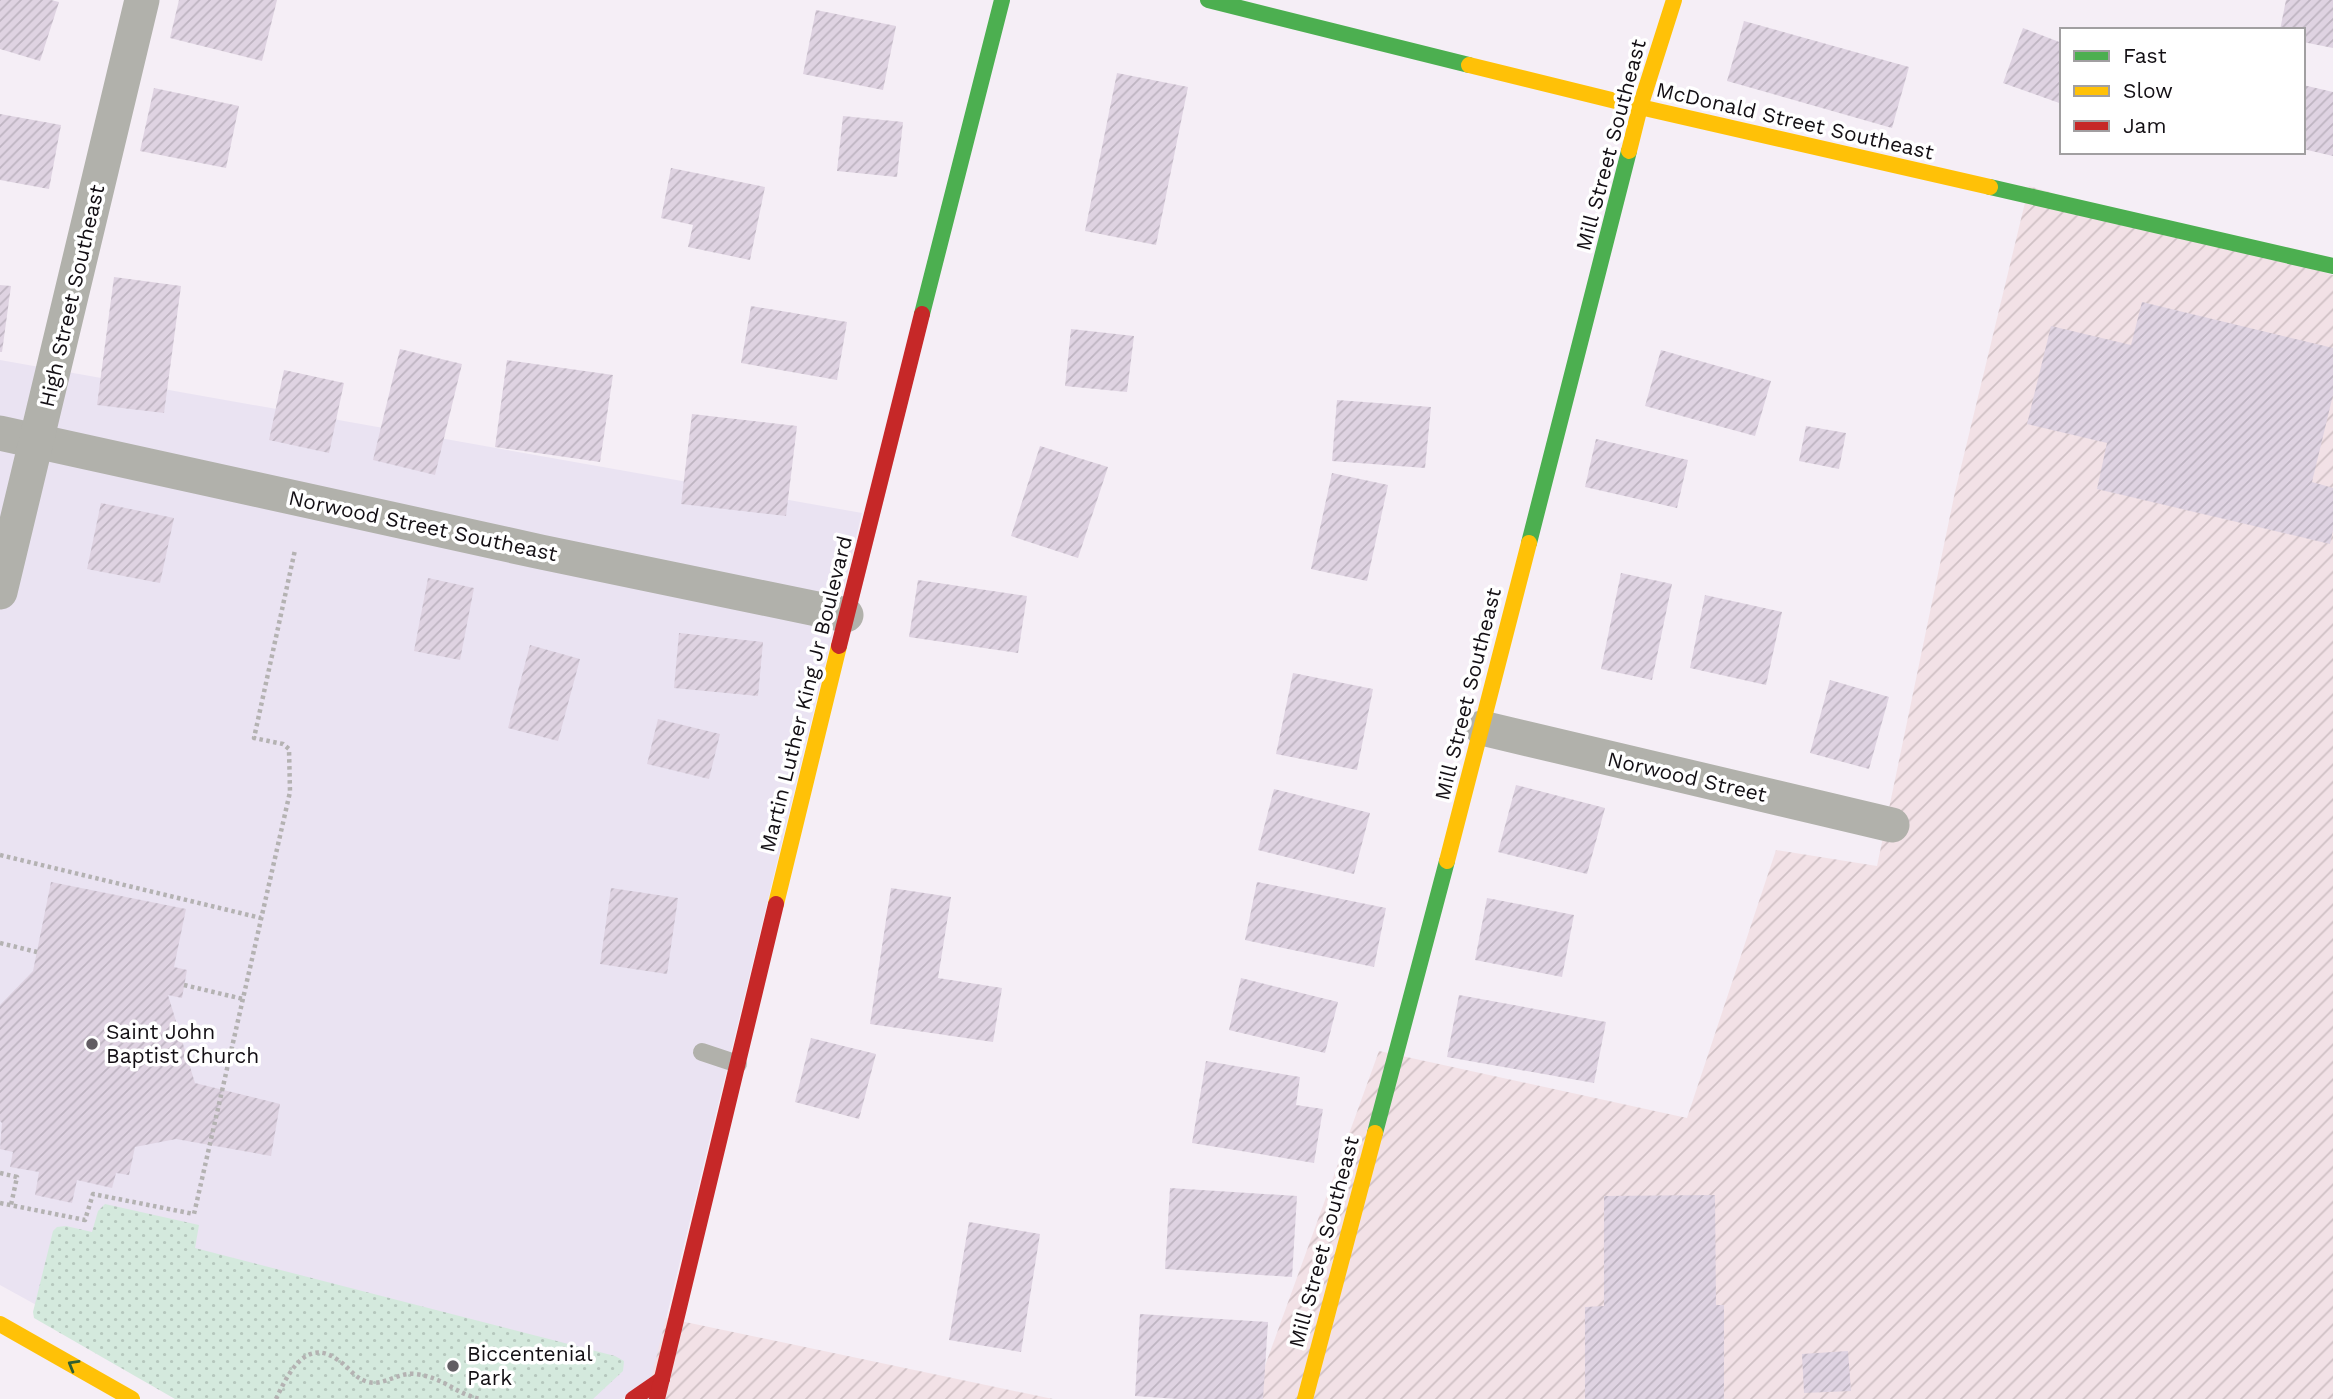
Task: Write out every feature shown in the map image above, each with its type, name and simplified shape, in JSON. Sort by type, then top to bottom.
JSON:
[{"type":"main road","name":"Martin Luther King Jr Boulevard","points":[[657,1399],[846,615],[1002,0]]},
{"type":"main road","name":"McDonald Street Southeast","points":[[1208,0],[1640,107],[2333,265]]},
{"type":"main road","name":"Mill Street Southeast","points":[[1305,1399],[1482,728],[1640,107],[1674,0]]},
{"type":"main road","points":[[0,1324],[132,1399]]},
{"type":"main road","points":[[633,1399],[662,1380]]},
{"type":"street","name":"High Street Southeast","points":[[0,592],[142,0]]},
{"type":"street","name":"Norwood Street Southeast","points":[[0,433],[541,552],[846,615]]},
{"type":"street","name":"Norwood Street","points":[[1482,728],[1892,825]]},
{"type":"lane","points":[[702,1052],[738,1063]]},
{"type":"path","points":[[0,1203],[85,1220],[93,1194],[194,1214],[290,792],[289,750],[283,744],[254,738],[295,550]]},
{"type":"path","points":[[0,855],[261,918]]},
{"type":"path","points":[[0,943],[37,951]]},
{"type":"path","points":[[184,985],[243,999]]},
{"type":"path","points":[[0,1172],[18,1177],[11,1205]]},
{"type":"path","points":[[276,1399],[291,1368],[299,1360],[317,1353],[338,1360],[348,1370],[369,1382],[379,1383],[405,1374],[417,1374],[441,1380],[464,1394],[481,1399]]},
{"type":"shaded area","points":[[2029,186],[2333,275],[2333,1399],[1253,1399],[1379,1051],[1687,1118],[1776,850],[1877,866],[1955,492]]},
{"type":"shaded area","points":[[0,360],[862,513],[651,1381],[622,1399],[207,1399],[0,1285]]},
{"type":"shaded area","points":[[666,1318],[1053,1399],[646,1399]]},
{"type":"green space","points":[[105,1204],[199,1225],[195,1248],[615,1356],[624,1361],[623,1371],[593,1399],[175,1399],[34,1318],[33,1312],[53,1231],[57,1227],[66,1226],[92,1232],[98,1211]]},
{"type":"building","points":[[0,0],[59,2],[40,61],[0,49]]},
{"type":"building","points":[[179,0],[277,0],[262,61],[170,38]]},
{"type":"building","points":[[2286,0],[2333,0],[2333,48],[2305,42],[2305,28],[2280,28]]},
{"type":"building","points":[[816,10],[896,26],[883,90],[803,74]]},
{"type":"building","points":[[1744,21],[1909,67],[1892,128],[1727,81]]},
{"type":"building","points":[[2023,28],[2060,42],[2060,103],[2003,83]]},
{"type":"building","points":[[1117,73],[1188,87],[1156,245],[1085,231]]},
{"type":"building","points":[[2305,85],[2333,92],[2333,156],[2305,149]]},
{"type":"building","points":[[154,88],[239,106],[226,168],[140,151]]},
{"type":"building","points":[[0,114],[61,125],[49,189],[0,180]]},
{"type":"building","points":[[843,116],[903,122],[897,177],[837,171]]},
{"type":"building","points":[[671,168],[765,187],[750,260],[688,247],[693,225],[661,218]]},
{"type":"building","points":[[114,277],[181,286],[164,413],[97,405]]},
{"type":"building","points":[[0,285],[11,286],[2,352],[0,352]]},
{"type":"building","points":[[2142,302],[2333,348],[2333,395],[2312,482],[2333,488],[2333,530],[2330,544],[2097,489],[2107,443],[2027,424],[2051,326],[2131,345]]},
{"type":"building","points":[[751,306],[847,322],[837,380],[741,363]]},
{"type":"building","points":[[1071,329],[1134,336],[1127,392],[1065,386]]},
{"type":"building","points":[[400,349],[462,364],[435,475],[373,460]]},
{"type":"building","points":[[1661,350],[1771,381],[1755,436],[1645,406]]},
{"type":"building","points":[[507,360],[613,375],[600,462],[495,447]]},
{"type":"building","points":[[284,370],[344,383],[329,453],[269,440]]},
{"type":"building","points":[[1337,400],[1431,407],[1425,468],[1332,461]]},
{"type":"building","points":[[692,414],[797,426],[786,516],[681,504]]},
{"type":"building","points":[[1806,426],[1846,433],[1839,469],[1799,461]]},
{"type":"building","points":[[1596,439],[1688,460],[1677,508],[1585,487]]},
{"type":"building","points":[[1040,446],[1108,467],[1078,558],[1011,536]]},
{"type":"building","points":[[1332,473],[1388,485],[1367,581],[1311,569]]},
{"type":"building","points":[[101,503],[174,518],[160,583],[87,569]]},
{"type":"building","points":[[1621,573],[1672,584],[1652,680],[1601,669]]},
{"type":"building","points":[[428,578],[474,588],[460,660],[414,651]]},
{"type":"building","points":[[918,580],[1027,596],[1018,653],[909,637]]},
{"type":"building","points":[[1705,595],[1782,612],[1766,685],[1690,668]]},
{"type":"building","points":[[679,633],[763,642],[758,696],[674,688]]},
{"type":"building","points":[[530,645],[580,659],[558,741],[508,728]]},
{"type":"building","points":[[1293,673],[1373,689],[1357,770],[1276,754]]},
{"type":"building","points":[[1830,680],[1889,697],[1869,769],[1810,753]]},
{"type":"building","points":[[658,719],[720,734],[709,779],[647,764]]},
{"type":"building","points":[[1516,785],[1605,808],[1587,874],[1498,852]]},
{"type":"building","points":[[1274,789],[1370,813],[1354,874],[1258,850]]},
{"type":"building","name":"Saint John Baptist Church","points":[[51,882],[186,909],[174,967],[187,970],[182,998],[168,995],[195,1083],[280,1104],[271,1156],[176,1139],[135,1147],[129,1175],[116,1173],[112,1188],[77,1180],[72,1203],[35,1195],[39,1172],[10,1167],[13,1152],[0,1149],[0,1005],[33,971]]},
{"type":"building","points":[[1257,882],[1386,908],[1374,967],[1245,940]]},
{"type":"building","points":[[611,888],[678,898],[667,974],[600,964]]},
{"type":"building","points":[[891,888],[951,897],[938,978],[1002,988],[993,1042],[870,1024]]},
{"type":"building","points":[[1487,898],[1574,915],[1562,977],[1475,960]]},
{"type":"building","points":[[1241,978],[1338,1002],[1325,1053],[1229,1030]]},
{"type":"building","points":[[1459,995],[1606,1022],[1594,1083],[1447,1057]]},
{"type":"building","points":[[811,1038],[876,1054],[859,1119],[795,1102]]},
{"type":"building","points":[[1206,1061],[1300,1077],[1296,1105],[1323,1109],[1314,1163],[1192,1143]]},
{"type":"building","points":[[1170,1188],[1297,1196],[1292,1277],[1165,1269]]},
{"type":"building","points":[[1715,1195],[1716,1305],[1724,1305],[1724,1399],[1585,1399],[1585,1307],[1604,1306],[1604,1196]]},
{"type":"building","points":[[969,1222],[1040,1234],[1021,1352],[949,1340]]},
{"type":"building","points":[[1140,1314],[1268,1322],[1263,1399],[1135,1396]]},
{"type":"building","points":[[1848,1351],[1851,1391],[1804,1393],[1802,1354]]},
{"type":"traffic: fast","points":[[922,314],[1002,0]]},
{"type":"traffic: fast","points":[[1208,0],[1469,65]]},
{"type":"traffic: fast","points":[[1529,543],[1629,151]]},
{"type":"traffic: fast","points":[[1990,187],[2333,266]]},
{"type":"traffic: fast","points":[[1375,1133],[1447,861]]},
{"type":"traffic: slow","points":[[1629,151],[1674,0]]},
{"type":"traffic: slow","points":[[1469,65],[1990,187]]},
{"type":"traffic: slow","points":[[1447,861],[1529,543]]},
{"type":"traffic: slow","points":[[776,904],[839,646]]},
{"type":"traffic: slow","points":[[1305,1399],[1375,1133]]},
{"type":"traffic: slow","points":[[0,1324],[132,1399]]},
{"type":"traffic: jam","points":[[839,646],[922,314]]},
{"type":"traffic: jam","points":[[657,1399],[776,904]]},
{"type":"traffic: jam","points":[[633,1399],[662,1379]]},
{"type":"place","name":"Saint John Baptist Church","points":[[92,1044]]},
{"type":"place","name":"Biccentenial Park","points":[[453,1366]]}]
